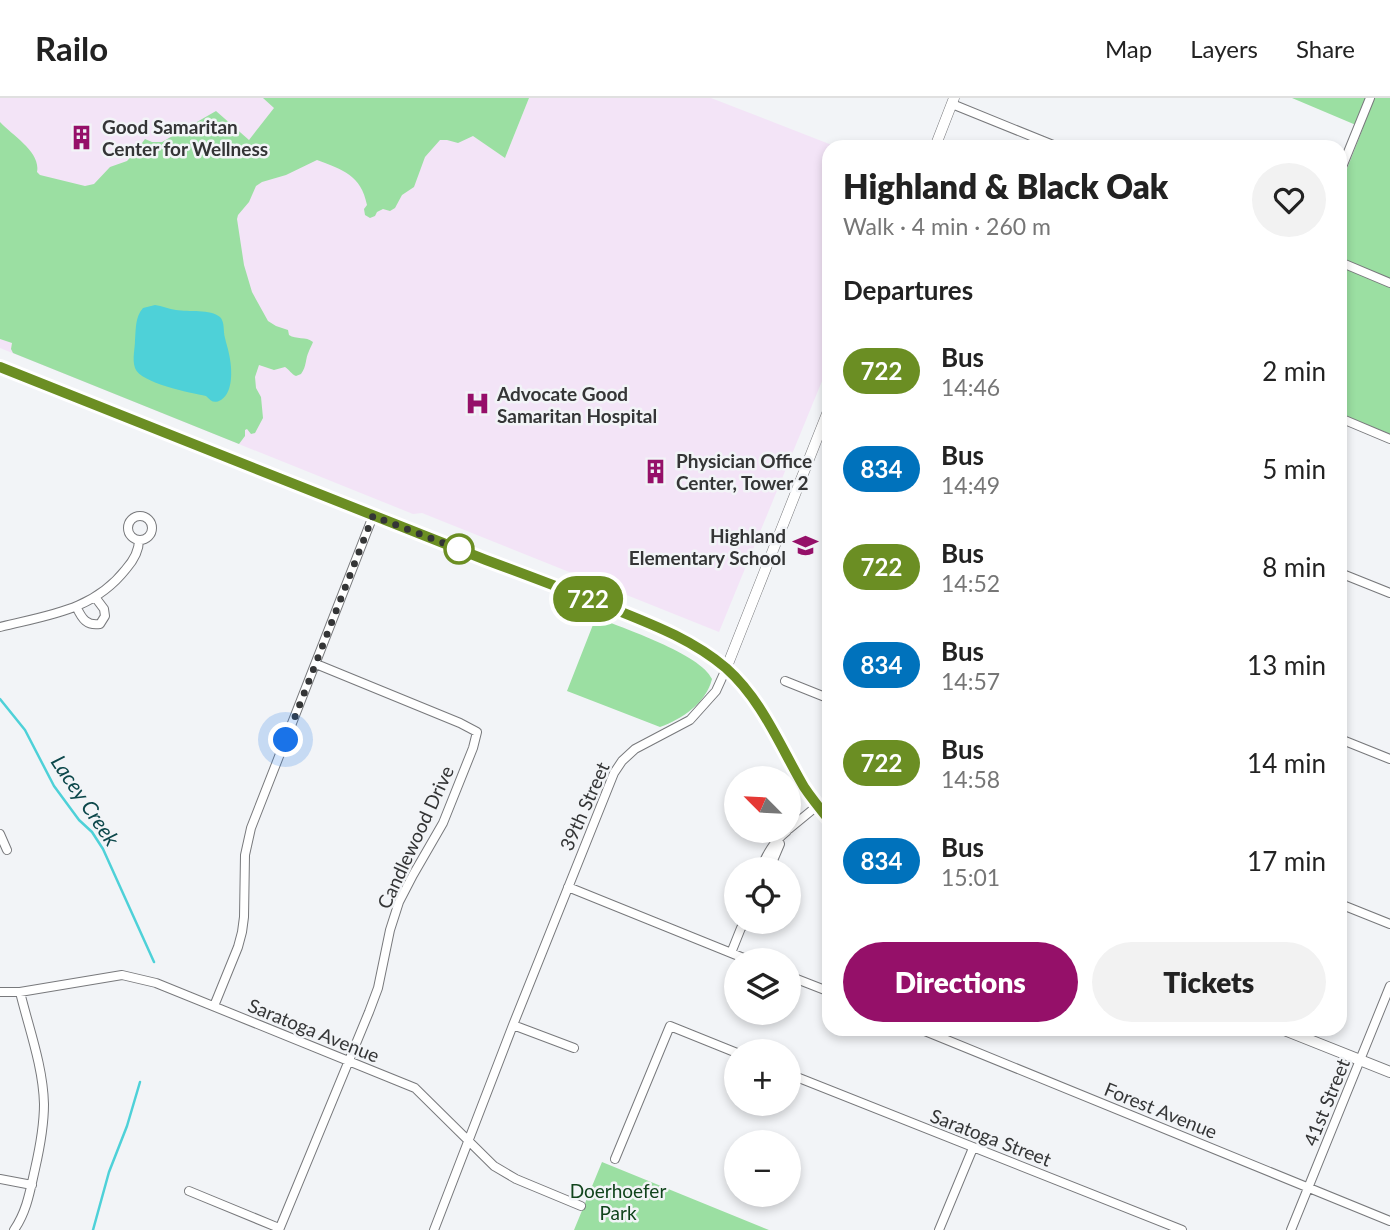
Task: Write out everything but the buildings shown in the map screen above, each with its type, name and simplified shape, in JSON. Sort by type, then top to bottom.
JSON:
[{"type":"main road","points":[[0,367],[683,639],[726,669],[757,704],[806,790],[822,812]]},
{"type":"main road","points":[[1300,1036],[1390,1072]]},
{"type":"street","points":[[1347,155],[1370,98]]},
{"type":"street","points":[[937,140],[953,101],[1042,140]]},
{"type":"street","points":[[1347,265],[1390,283]]},
{"type":"street","points":[[1347,421],[1390,439]]},
{"type":"street","name":"39th Street","points":[[433,1230],[611,781],[622,761],[643,744],[690,720],[716,691],[822,426]]},
{"type":"street","points":[[214,1006],[242,932],[245,855],[251,828],[373,516]]},
{"type":"street","points":[[0,627],[77,608],[96,597],[124,572],[136,554],[139,540]]},
{"type":"street","points":[[1347,576],[1390,593]]},
{"type":"street","points":[[77,608],[89,624],[100,624],[105,616],[104,609],[96,597]]},
{"type":"street","name":"Candlewood Drive","points":[[279,1229],[378,988],[390,930],[399,902],[412,874],[443,823],[477,732],[316,664]]},
{"type":"street","points":[[785,681],[822,696]]},
{"type":"street","points":[[1347,742],[1390,759]]},
{"type":"street","points":[[802,818],[817,806]]},
{"type":"street","points":[[0,834],[7,850]]},
{"type":"street","points":[[568,887],[724,950]]},
{"type":"street","points":[[1347,907],[1390,924]]},
{"type":"street","name":"Saratoga Avenue","points":[[0,992],[20,992],[122,975],[156,983],[415,1087],[503,1172],[582,1206]]},
{"type":"street","points":[[801,981],[822,989]]},
{"type":"street","name":"41st Street","points":[[1291,1230],[1390,986]]},
{"type":"street","points":[[14,1230],[27,1208],[43,1121],[43,1094],[38,1063],[20,992]]},
{"type":"street","points":[[513,1025],[574,1048]]},
{"type":"street","points":[[615,1158],[670,1026],[724,1048]]},
{"type":"street","name":"Forest Avenue","points":[[937,1036],[1390,1221]]},
{"type":"street","name":"Saratoga Street","points":[[801,1079],[1182,1230]]},
{"type":"street","points":[[939,1230],[973,1148]]},
{"type":"street","points":[[0,1179],[32,1185]]},
{"type":"street","points":[[189,1191],[279,1229]]},
{"type":"shaded area","name":"Advocate Good Samaritan Hospital","points":[[0,98],[420,98],[505,158],[529,98],[711,98],[822,141],[822,381],[719,632],[422,513],[413,514],[0,348]]},
{"type":"green space","points":[[263,98],[529,98],[505,158],[473,136],[458,143],[440,140],[425,157],[414,187],[402,195],[395,208],[390,211],[383,209],[370,218],[365,215],[364,209],[367,205],[355,180],[343,171],[317,160],[256,186],[237,219],[244,265],[252,292],[268,321],[288,330],[289,335],[313,342],[301,374],[296,376],[285,367],[274,370],[259,365],[255,377],[263,418],[255,433],[251,434],[245,430],[245,436],[239,444],[13,353],[12,343],[0,339],[0,122],[30,151],[40,175],[85,186],[94,184],[110,167],[127,161],[145,139],[162,142],[216,111],[249,140],[274,108]]},
{"type":"green space","points":[[1292,98],[1390,98],[1390,434],[1347,416],[1347,270],[1350,262],[1347,261],[1347,169],[1363,128]]},
{"type":"green space","points":[[596,617],[677,651],[705,670],[712,679],[699,703],[677,720],[660,727],[567,691]]},
{"type":"green space","name":"Doerhoefer Park","points":[[602,1162],[769,1230],[574,1230]]},
{"type":"water","points":[[155,305],[216,314],[222,319],[231,372],[228,391],[221,400],[216,402],[206,396],[156,383],[135,368],[137,319],[143,308]]},
{"type":"waterway","name":"Lacey Creek","points":[[0,699],[25,730],[54,786],[103,849],[154,962]]},
{"type":"waterway","name":"Lacey Creek","points":[[93,1230],[109,1172],[140,1082]]},
{"type":"bus line","name":"722","points":[[0,367],[554,585],[683,639],[709,655],[742,685],[768,721],[806,790],[822,812]]},
{"type":"place","name":"Good Samaritan Center for Wellness","points":[[82,137]]},
{"type":"place","name":"Advocate Good Samaritan Hospital","points":[[477,404]]},
{"type":"place","name":"Physician Office Center, Tower 2","points":[[656,471]]},
{"type":"place","name":"Highland Elementary School","points":[[806,546]]},
{"type":"route","points":[[286,740],[373,516],[459,549]]}]
